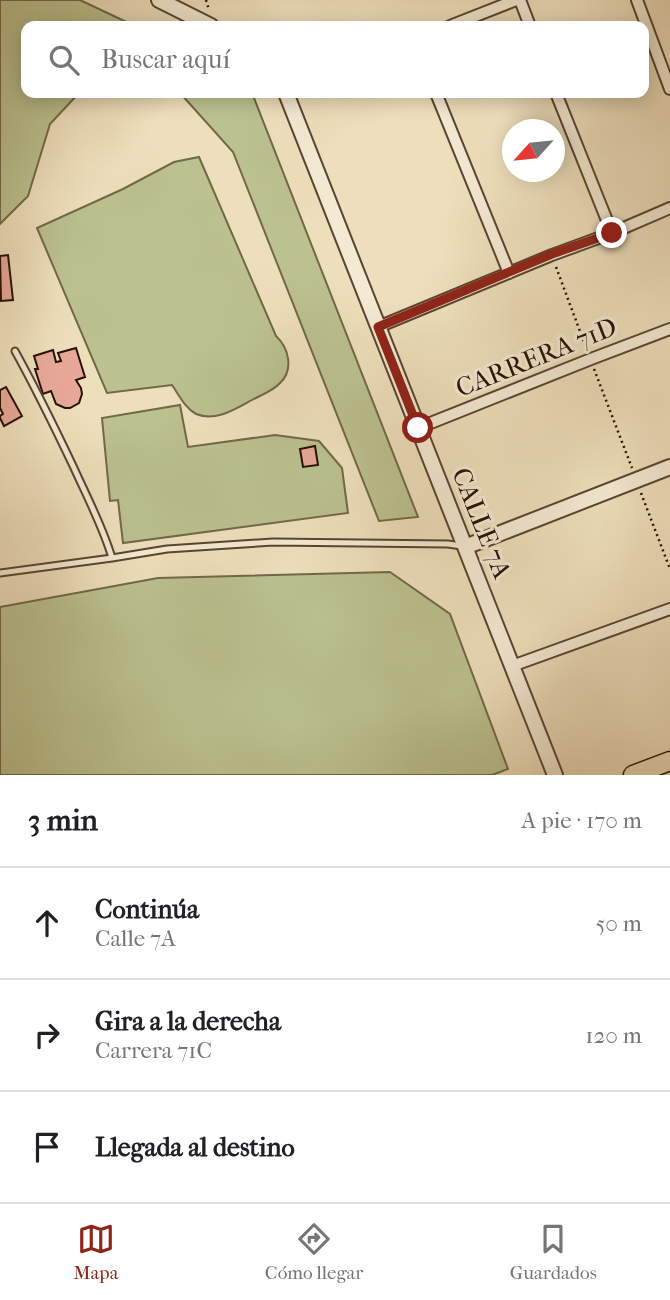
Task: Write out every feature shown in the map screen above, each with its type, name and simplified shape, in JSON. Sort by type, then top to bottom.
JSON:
[{"type":"highway","points":[[634,775],[670,761]]},
{"type":"street","points":[[159,0],[201,21]]},
{"type":"street","points":[[463,21],[518,0],[528,21]]},
{"type":"street","points":[[637,0],[645,21]]},
{"type":"street","points":[[649,32],[670,89]]},
{"type":"street","name":"CALLE 7A","points":[[288,98],[555,775]]},
{"type":"street","points":[[438,98],[509,273]]},
{"type":"street","points":[[558,98],[612,233]]},
{"type":"street","points":[[378,327],[670,208]]},
{"type":"street","name":"CARRERA 71D","points":[[418,428],[670,329]]},
{"type":"street","points":[[465,547],[670,467]]},
{"type":"street","points":[[512,666],[670,609]]},
{"type":"lane","points":[[15,351],[63,446],[106,539],[112,558]]},
{"type":"lane","points":[[0,573],[167,549],[273,542],[447,544],[465,547]]},
{"type":"path","points":[[552,254],[670,569]]},
{"type":"green space","points":[[0,0],[80,0],[124,21],[21,21],[21,98],[74,98],[50,124],[28,196],[0,224]]},
{"type":"green space","points":[[185,98],[254,98],[418,517],[379,521],[233,152]]},
{"type":"green space","points":[[199,157],[288,359],[287,372],[274,388],[232,410],[211,416],[192,411],[172,385],[107,393],[37,228],[123,189],[174,162]]},
{"type":"green space","points":[[180,405],[188,447],[275,435],[319,441],[342,468],[348,513],[123,543],[118,500],[110,501],[102,418]]},
{"type":"green space","points":[[390,572],[450,614],[508,769],[492,775],[0,775],[0,607],[158,578]]},
{"type":"building","points":[[8,255],[13,300],[1,301],[0,256]]},
{"type":"building","points":[[76,348],[85,377],[76,380],[82,394],[79,403],[65,408],[56,404],[51,391],[43,394],[34,356],[53,350],[56,362],[61,361],[58,353]]},
{"type":"building","points":[[6,387],[22,416],[4,426],[0,418],[3,414],[0,408],[0,390]]},
{"type":"building","points":[[315,446],[318,465],[303,467],[300,449]]},
{"type":"route","points":[[418,428],[378,327],[552,254],[612,233]]}]
